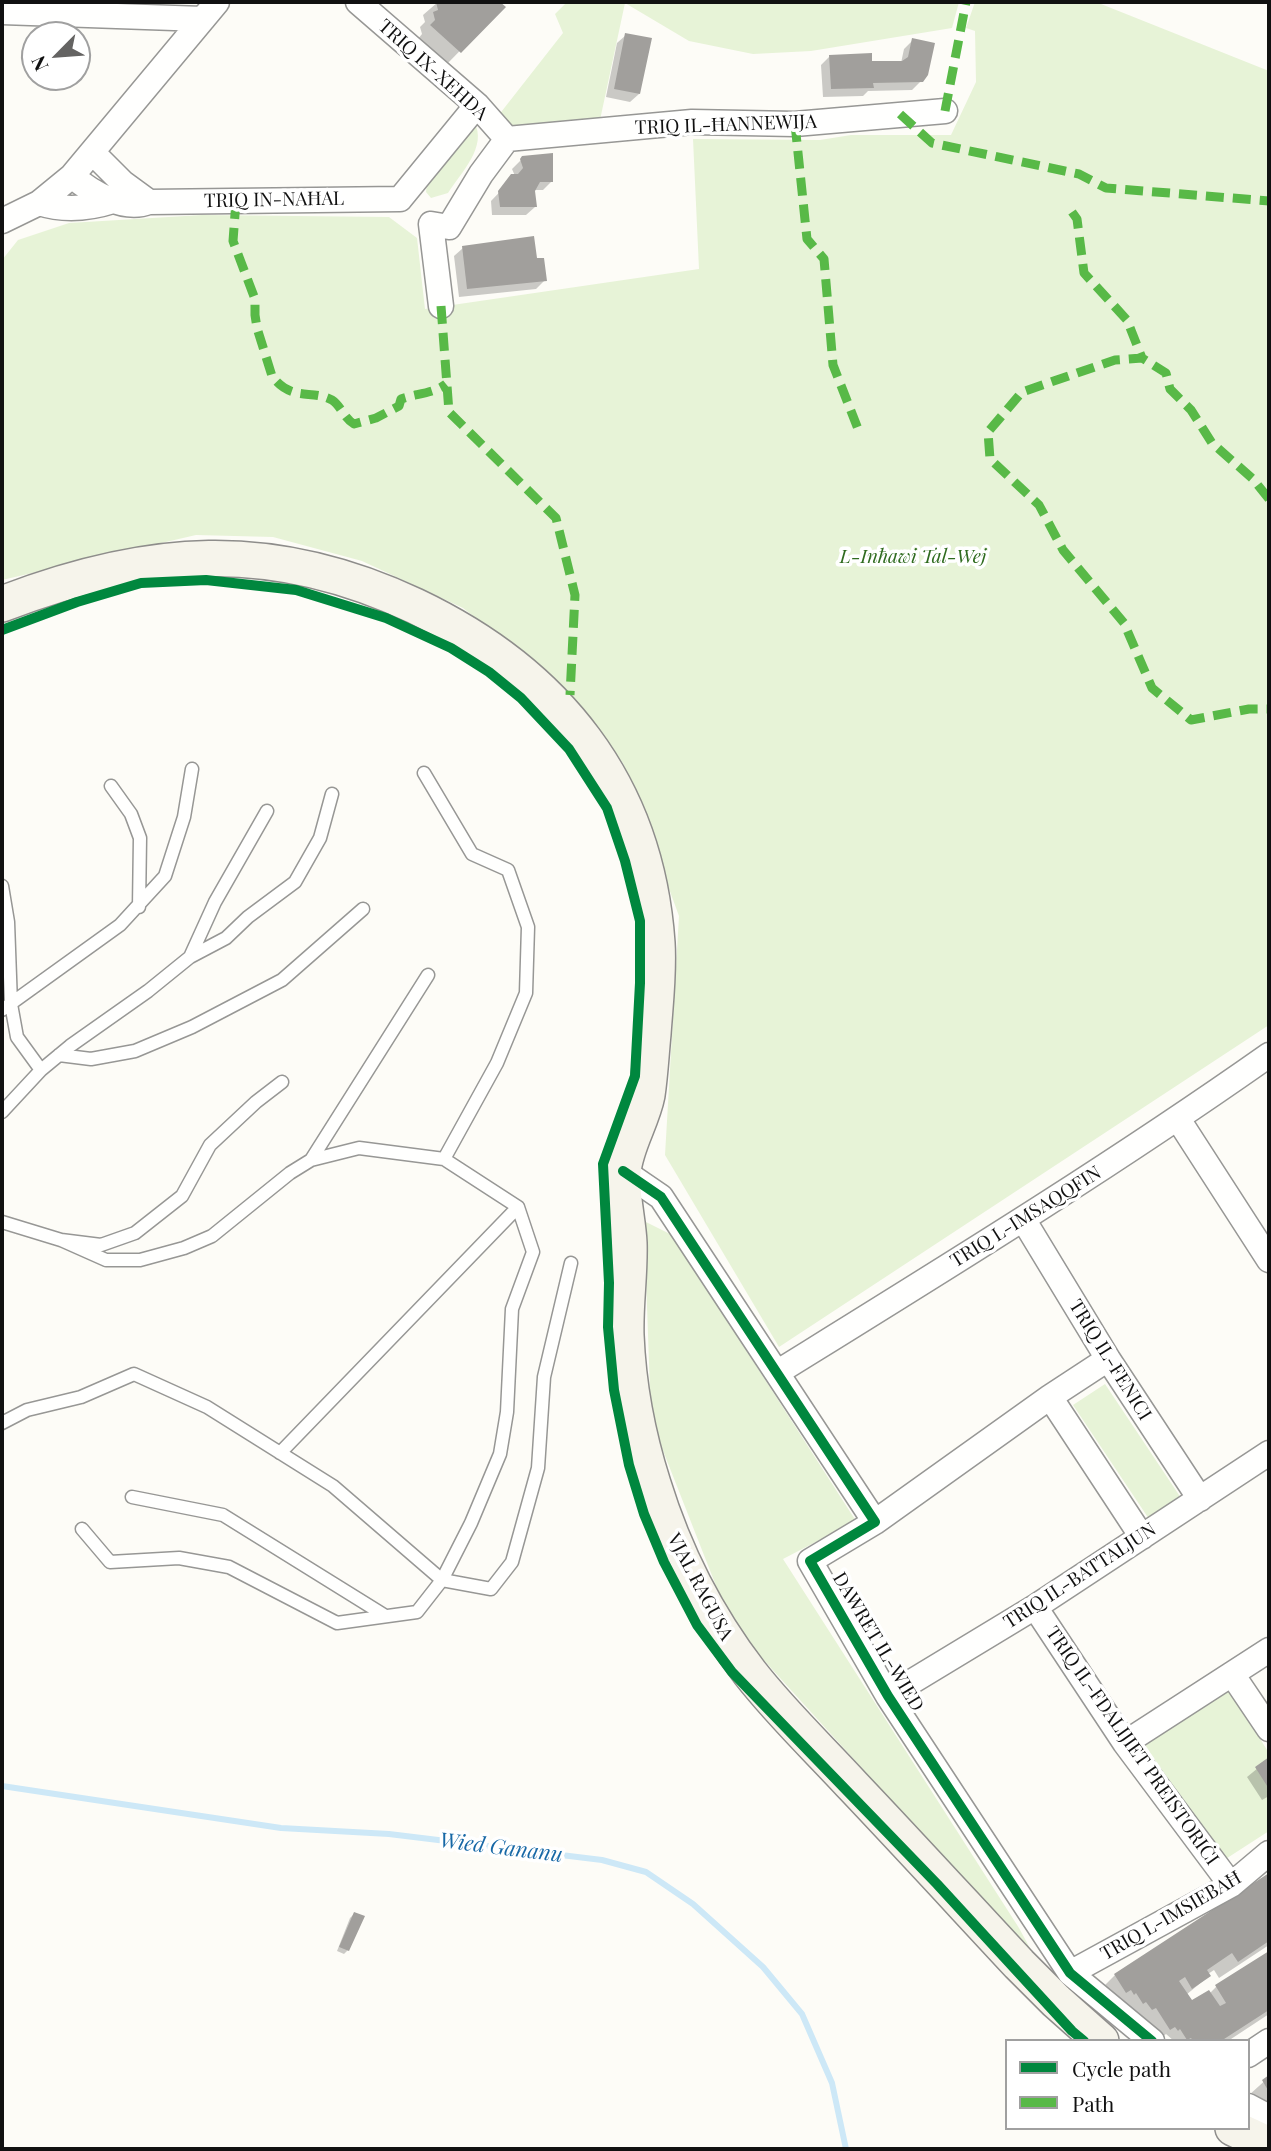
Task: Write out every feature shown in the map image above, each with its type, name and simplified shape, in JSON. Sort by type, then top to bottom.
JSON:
[{"type":"main road","name":"VJAL RAGUSA","points":[[2,604],[76,577],[165,560],[248,560],[327,573],[365,585],[439,618],[492,650],[568,716],[618,790],[637,841],[650,889],[657,944],[656,998],[646,1097],[623,1171],[629,1246],[626,1340],[639,1429],[668,1526],[710,1615],[752,1676],[1019,1964],[1099,2039]]},
{"type":"main road","points":[[1237,2130],[1269,2145]]},
{"type":"street","name":"TRIQ IX-XEHDA","points":[[358,2],[477,105],[507,139]]},
{"type":"street","points":[[2,12],[210,10]]},
{"type":"street","points":[[2,244],[20,212],[72,176],[210,10]]},
{"type":"street","points":[[477,105],[400,199],[431,224],[449,227],[481,174],[507,139]]},
{"type":"street","name":"TRIQ IL-ĦANNEWIJA","points":[[507,139],[692,122],[795,124],[945,111]]},
{"type":"street","points":[[92,152],[123,183],[143,195],[149,202]]},
{"type":"street","name":"TRIQ IN-NAĦAL","points":[[72,176],[81,184],[113,201],[143,204],[400,199]]},
{"type":"street","name":"TRIQ IN-NAĦAL","points":[[20,212],[93,207],[113,201]]},
{"type":"street","points":[[431,224],[441,306]]},
{"type":"street","name":"TRIQ L-IMSAQQFIN","points":[[778,1372],[1178,1119],[1269,1055]]},
{"type":"street","points":[[1178,1119],[1269,1261]]},
{"type":"street","points":[[623,1171],[661,1197],[875,1522],[1049,1397],[1108,1359]]},
{"type":"street","name":"TRIQ IL-FENICI","points":[[1023,1219],[1108,1359],[1200,1499]]},
{"type":"street","points":[[1049,1397],[1142,1537]]},
{"type":"street","name":"TRIQ IL-BATTALJUN","points":[[888,1696],[1035,1607],[1269,1453]]},
{"type":"street","name":"DAWRET IL-WIED","points":[[875,1522],[810,1561],[888,1696],[1070,1973],[1150,2039]]},
{"type":"street","name":"TRIQ IL-FDALIJIET PREISTORIĊI","points":[[1035,1607],[1125,1743],[1231,1885]]},
{"type":"street","points":[[1125,1743],[1269,1650]]},
{"type":"street","points":[[1232,1675],[1269,1729]]},
{"type":"street","name":"TRIQ L-IMSIEBAĦ","points":[[1070,1973],[1231,1885],[1269,1853]]},
{"type":"street","points":[[1250,2054],[1269,2041]]},
{"type":"street","points":[[1250,2107],[1269,2117]]},
{"type":"lane","points":[[6,1007],[120,925],[166,876],[184,817],[192,769]]},
{"type":"lane","points":[[424,773],[472,853],[508,870],[528,927],[526,993],[497,1063],[444,1159]]},
{"type":"lane","points":[[111,786],[131,814],[140,838],[139,907]]},
{"type":"lane","points":[[2,1112],[41,1070],[59,1055],[190,957],[226,938],[248,917],[295,882],[320,838],[332,794]]},
{"type":"lane","points":[[190,957],[221,890],[267,811]]},
{"type":"lane","points":[[2,886],[8,922],[6,1007],[17,1037],[41,1070]]},
{"type":"lane","points":[[59,1055],[91,1059],[135,1051],[192,1027],[282,980],[363,909]]},
{"type":"lane","points":[[311,1160],[428,975]]},
{"type":"lane","points":[[61,1240],[100,1245],[135,1233],[182,1196],[211,1145],[256,1102],[282,1082]]},
{"type":"lane","points":[[2,1222],[61,1240],[106,1260],[139,1260],[184,1248],[212,1236],[290,1172],[311,1160],[359,1149],[444,1159],[518,1207],[533,1252],[512,1309],[507,1412],[500,1454],[471,1523],[442,1580],[417,1612],[337,1623],[229,1567],[179,1558],[110,1562],[82,1529]]},
{"type":"lane","points":[[280,1453],[518,1207]]},
{"type":"lane","points":[[2,1423],[27,1410],[80,1397],[134,1374],[207,1407],[333,1486],[442,1580],[491,1589],[512,1562],[538,1468],[544,1377],[571,1263]]},
{"type":"lane","points":[[132,1497],[223,1516],[384,1615]]},
{"type":"green space","points":[[567,2],[959,2],[952,28],[811,51],[753,54],[689,41],[625,3],[600,120],[515,129],[498,116],[563,33],[555,14]]},
{"type":"green space","name":"L-Inħawi Tal-Wej","points":[[975,2],[1096,2],[1269,71],[1269,1025],[779,1347],[665,1155],[679,916],[623,763],[563,687],[463,608],[362,561],[273,537],[196,535],[2,580],[2,260],[18,240],[69,223],[202,215],[389,217],[417,238],[425,309],[699,269],[693,139],[820,140],[851,135],[951,135],[976,82],[975,31],[966,28]]},
{"type":"green space","points":[[474,122],[478,140],[466,168],[448,193],[431,198],[426,192],[427,184]]},
{"type":"green space","points":[[644,1221],[672,1235],[856,1521],[783,1559],[1019,1928],[1037,1961],[731,1624],[651,1420]]},
{"type":"green space","points":[[1105,1384],[1181,1498],[1149,1519],[1073,1405]]},
{"type":"green space","points":[[1229,1690],[1269,1753],[1269,1831],[1221,1862],[1145,1745]]},
{"type":"building","points":[[436,2],[500,2],[506,7],[461,53],[430,25],[435,20],[433,12],[438,10]]},
{"type":"building","points":[[625,33],[652,38],[640,94],[614,89]]},
{"type":"building","points":[[912,38],[935,43],[928,75],[923,82],[873,83],[874,88],[831,89],[829,55],[872,53],[872,61],[902,61],[908,57]]},
{"type":"building","points":[[553,153],[553,182],[540,182],[535,191],[537,207],[500,207],[498,191],[511,174],[518,174],[523,168],[520,159],[522,156]]},
{"type":"building","points":[[534,236],[537,258],[544,258],[547,281],[467,289],[462,246]]},
{"type":"building","points":[[1269,1757],[1269,1789],[1255,1767]]},
{"type":"building","points":[[1269,1873],[1269,1941],[1238,1962],[1232,1953],[1207,1970],[1211,1976],[1192,1989],[1185,1977],[1179,1981],[1192,2000],[1209,1990],[1220,2006],[1226,2003],[1215,1985],[1269,1951],[1269,2010],[1224,2039],[1186,2039],[1180,2029],[1178,2031],[1175,2027],[1170,2030],[1156,2008],[1152,2010],[1146,2002],[1143,2004],[1131,1990],[1126,1993],[1114,1974]]},
{"type":"building","points":[[354,1912],[365,1916],[349,1951],[339,1947]]},
{"type":"building","points":[[1269,2075],[1269,2092],[1262,2080]]},
{"type":"waterway","name":"Wied Gananu","points":[[2,1786],[281,1828],[389,1834],[602,1860],[646,1872],[693,1904],[763,1967],[802,2014],[832,2083],[846,2149]]},
{"type":"marked path","points":[[945,111],[966,2]]},
{"type":"marked path","points":[[900,114],[932,143],[1079,174],[1106,188],[1269,201]]},
{"type":"marked path","points":[[795,124],[807,239],[824,259],[833,365],[860,434]]},
{"type":"marked path","points":[[236,201],[233,241],[255,299],[257,328],[272,376],[279,384],[294,392],[332,400],[354,424],[376,418],[399,406],[401,399],[446,384]]},
{"type":"marked path","points":[[1072,212],[1077,219],[1084,273],[1127,320],[1142,358]]},
{"type":"marked path","points":[[441,306],[449,412],[556,518],[575,595],[570,695]]},
{"type":"marked path","points":[[1269,499],[1253,479],[1212,443],[1191,410],[1170,389],[1166,373],[1142,358],[1115,360],[1022,392],[988,432],[990,459],[1039,505],[1063,550],[1124,623],[1152,688],[1191,720],[1249,709],[1269,709]]},
{"type":"cycle path","points":[[2,630],[77,602],[141,583],[206,580],[296,590],[386,618],[451,648],[489,672],[521,698],[569,749],[607,808],[625,861],[640,921],[635,1076],[603,1164],[609,1283],[608,1327],[614,1390],[629,1465],[644,1514],[664,1562],[697,1625],[732,1672],[937,1884],[1082,2039]]},
{"type":"cycle path","points":[[623,1171],[661,1197],[875,1522],[810,1561],[888,1696],[1070,1973],[1150,2039]]}]
